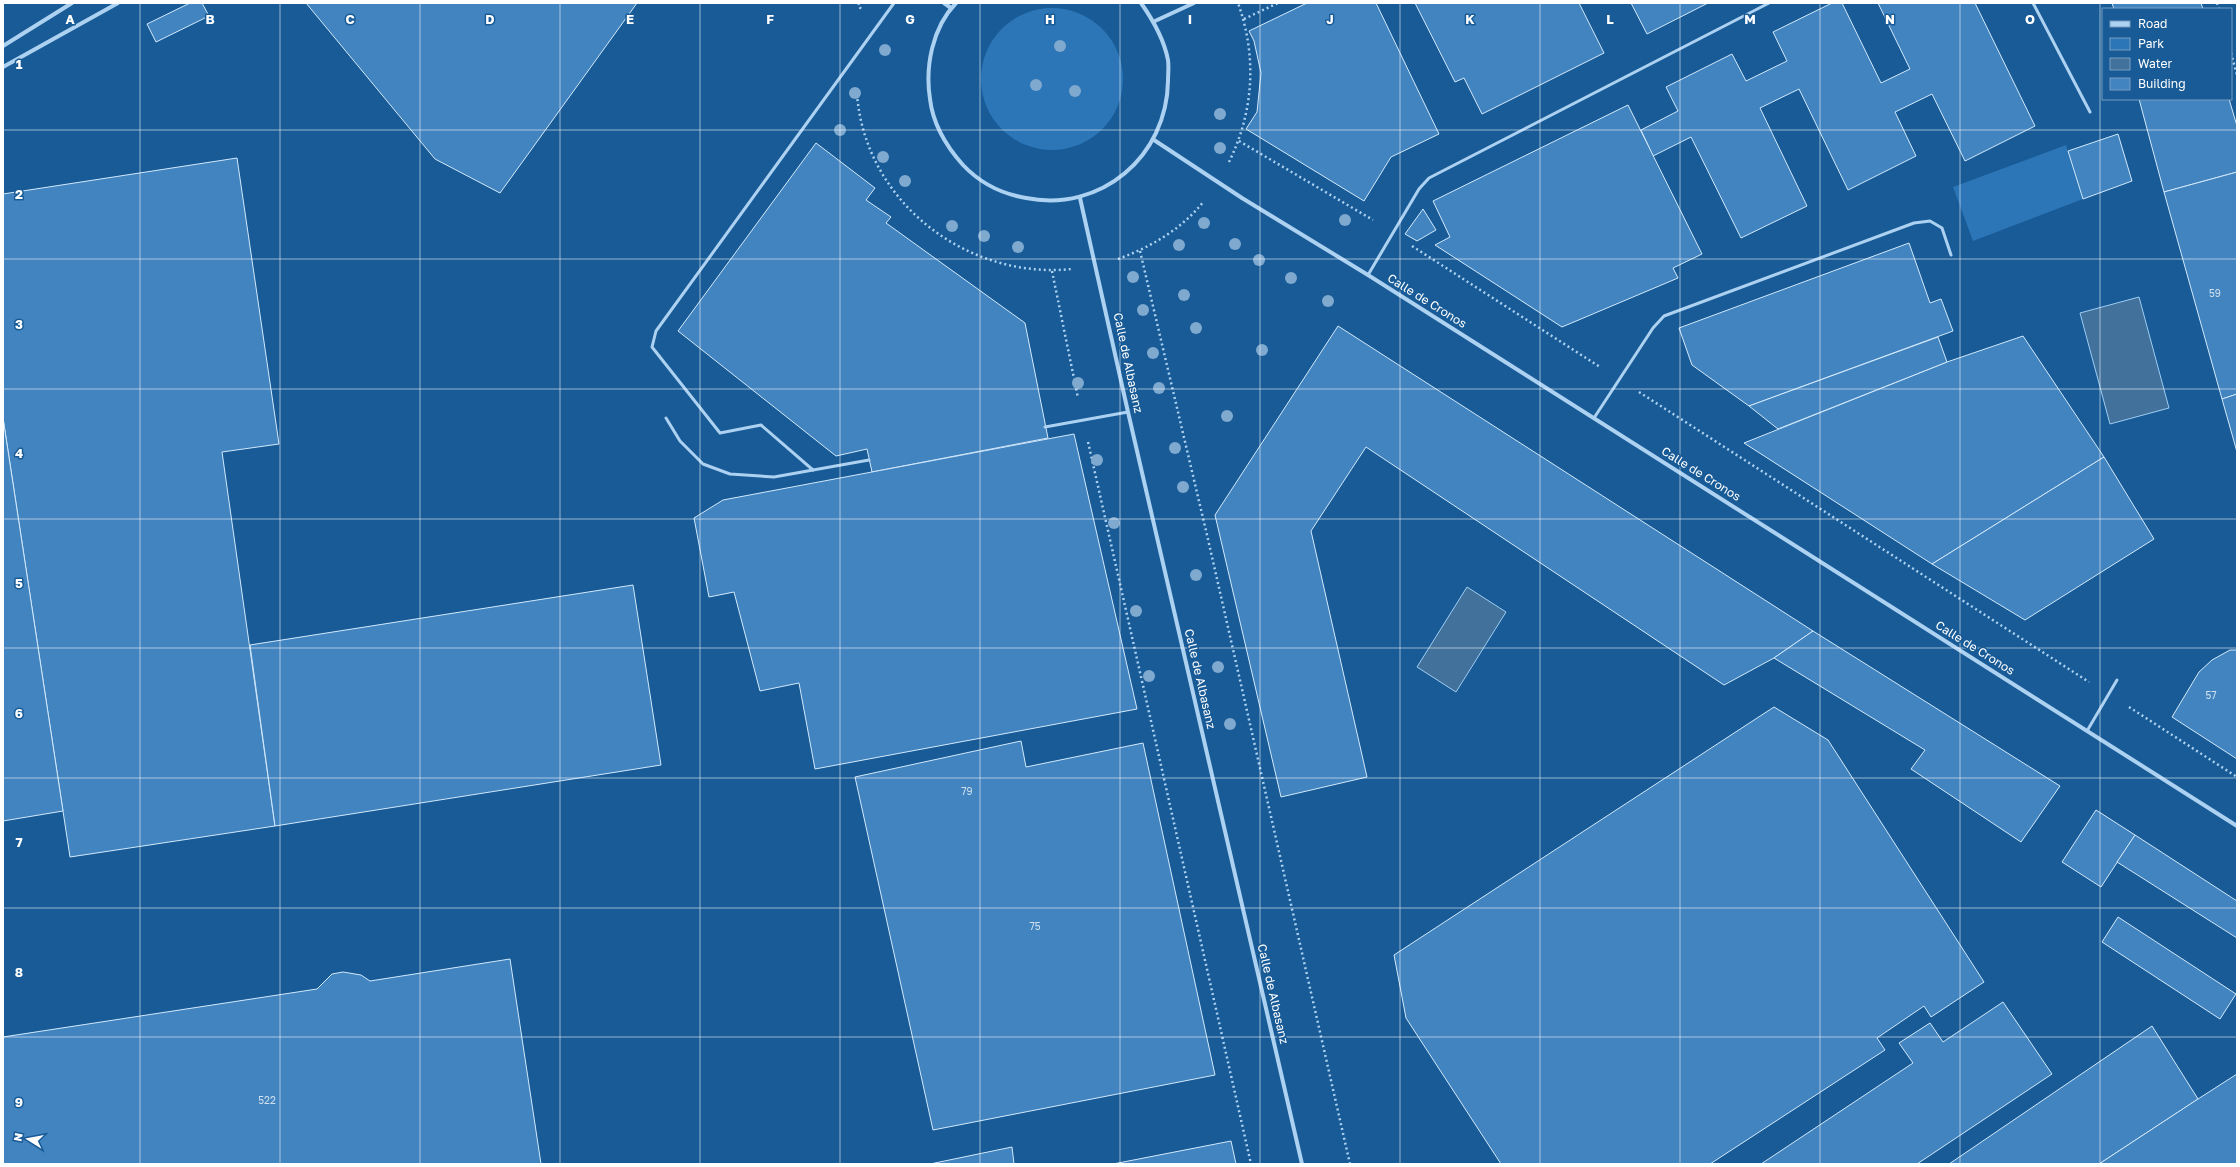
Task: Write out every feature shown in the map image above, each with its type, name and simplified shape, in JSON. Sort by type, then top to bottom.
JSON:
[{"type":"street","points":[[3,46],[72,3]]},
{"type":"street","points":[[3,67],[118,3]]},
{"type":"street","points":[[944,3],[951,8]]},
{"type":"street","points":[[956,3],[951,8],[934,42],[927,79],[932,115],[949,149],[974,176],[1007,195],[1044,202],[1080,198],[1109,185],[1135,166],[1154,140],[1168,102],[1168,60],[1155,21],[1141,3]]},
{"type":"street","points":[[1155,21],[1194,3]]},
{"type":"street","name":"Calle de Cronos","points":[[1154,140],[1218,183],[1368,275],[2237,826]]},
{"type":"street","name":"Calle de Albasanz","points":[[1080,198],[1302,1164]]},
{"type":"lane","points":[[813,470],[761,425],[720,433],[652,347],[656,331],[894,3]]},
{"type":"lane","points":[[1368,275],[1419,189],[1429,178],[1769,3]]},
{"type":"lane","points":[[2033,3],[2090,112]]},
{"type":"lane","points":[[1594,418],[1653,328],[1664,316],[1914,223],[1930,221],[1942,228],[1951,255]]},
{"type":"lane","points":[[1045,427],[1128,412]]},
{"type":"lane","points":[[666,418],[680,441],[703,464],[730,474],[774,477],[869,460]]},
{"type":"lane","points":[[2087,731],[2117,680]]},
{"type":"path","points":[[855,3],[859,4],[862,11]]},
{"type":"path","points":[[856,56],[855,70],[858,105],[866,139],[881,171],[900,199],[925,224],[953,244],[965,250],[984,259],[1017,268],[1052,271],[1097,267],[1140,251],[1163,238],[1183,222],[1218,183],[1239,141],[1249,101],[1251,80],[1249,40],[1238,3]]},
{"type":"path","points":[[1244,20],[1278,3]]},
{"type":"path","points":[[2232,56],[2237,74]]},
{"type":"path","points":[[1239,141],[1376,221],[1393,234],[2237,777]]},
{"type":"path","points":[[1140,251],[1209,542],[1350,1164]]},
{"type":"path","points":[[1052,271],[1082,420],[1251,1164]]},
{"type":"green space","points":[[1045,8],[1059,8],[1073,11],[1085,16],[1097,24],[1107,34],[1118,52],[1122,65],[1122,93],[1118,106],[1107,124],[1097,134],[1085,142],[1073,147],[1059,150],[1045,150],[1031,147],[1019,142],[1007,134],[997,124],[989,112],[984,100],[981,86],[981,72],[984,58],[989,46],[997,34],[1007,24],[1019,16],[1031,11]]},
{"type":"green space","points":[[2066,145],[2083,199],[1973,241],[1953,187]]},
{"type":"water","points":[[2139,297],[2169,408],[2110,424],[2080,313]]},
{"type":"water","points":[[1467,587],[1506,612],[1456,692],[1417,667]]},
{"type":"building","points":[[190,3],[202,3],[209,16],[156,42],[147,24]]},
{"type":"building","points":[[306,3],[637,3],[500,193],[435,159]]},
{"type":"building","points":[[1307,3],[1376,3],[1439,134],[1391,157],[1364,201],[1246,129],[1257,112],[1261,73],[1254,41],[1249,31]]},
{"type":"building","points":[[1415,3],[1579,3],[1604,53],[1482,114],[1464,78],[1455,82]]},
{"type":"building","points":[[1631,3],[1708,3],[1647,34]]},
{"type":"building","points":[[1832,3],[1842,3],[1881,83],[1910,69],[1878,3],[1975,3],[2035,126],[1965,161],[1932,94],[1895,112],[1916,156],[1848,190],[1799,89],[1760,108],[1807,206],[1741,238],[1691,137],[1653,156],[1641,130],[1678,111],[1666,87],[1732,54],[1746,81],[1787,61],[1773,32]]},
{"type":"building","points":[[2112,3],[2201,3],[2203,8],[2114,8]]},
{"type":"building","points":[[2139,100],[2229,100],[2237,126],[2237,172],[2164,192]]},
{"type":"building","points":[[1628,105],[1702,254],[1673,268],[1678,278],[1562,327],[1435,245],[1450,237],[1433,201]]},
{"type":"building","points":[[2118,134],[2132,181],[2083,199],[2068,151]]},
{"type":"building","points":[[816,143],[875,188],[866,200],[891,217],[886,223],[1025,323],[1048,438],[872,472],[867,449],[836,456],[678,331]]},
{"type":"building","points":[[237,158],[279,444],[222,452],[275,826],[70,857],[3,418],[3,194]]},
{"type":"building","points":[[2237,172],[2237,394],[2222,399],[2164,192]]},
{"type":"building","points":[[1423,209],[1436,230],[1417,241],[1405,234]]},
{"type":"building","points":[[1909,243],[1930,303],[1941,299],[1953,331],[1749,406],[1692,365],[1679,328]]},
{"type":"building","points":[[1338,326],[1813,631],[1774,658],[1724,685],[1366,447],[1311,531],[1367,777],[1281,797],[1215,515]]},
{"type":"building","points":[[2023,336],[2104,457],[1932,564],[1744,443],[1947,362]]},
{"type":"building","points":[[1938,337],[1947,362],[1778,429],[1749,406]]},
{"type":"building","points":[[2237,394],[2237,452],[2222,399]]},
{"type":"building","points":[[3,418],[63,811],[3,821]]},
{"type":"building","points":[[1074,434],[1137,709],[815,769],[799,683],[760,691],[734,592],[709,597],[694,518],[723,500]]},
{"type":"building","points":[[2104,457],[2154,539],[2025,620],[1932,564]]},
{"type":"building","points":[[633,585],[661,765],[275,826],[250,645]]},
{"type":"building","points":[[1813,631],[2060,786],[2021,842],[1911,769],[1925,750],[1774,658]]},
{"type":"building","points":[[2230,650],[2237,650],[2237,759],[2172,717],[2199,672],[2212,660]]},
{"type":"building","points":[[1774,707],[1828,740],[1984,982],[1931,1017],[1924,1006],[1877,1038],[1885,1050],[1710,1164],[1501,1164],[1406,1018],[1394,955]]},
{"type":"building","points":[[1021,741],[1026,767],[1143,743],[1215,1075],[933,1130],[855,777]]},
{"type":"building","points":[[2096,810],[2135,835],[2101,887],[2062,862]]},
{"type":"building","points":[[2135,835],[2237,901],[2237,938],[2117,862]]},
{"type":"building","points":[[2118,917],[2236,994],[2220,1019],[2102,942]]},
{"type":"building","points":[[510,959],[541,1164],[3,1164],[3,1037],[317,989],[332,974],[343,972],[361,975],[370,981]]},
{"type":"building","points":[[2003,1002],[2052,1074],[1917,1164],[1761,1164],[1913,1063],[1899,1043],[1930,1023],[1943,1042]]},
{"type":"building","points":[[2152,1026],[2198,1099],[2099,1164],[1949,1164]]},
{"type":"building","points":[[2237,1074],[2237,1164],[2099,1164],[2198,1099]]},
{"type":"building","points":[[1231,1141],[1236,1164],[1113,1164]]},
{"type":"building","points":[[1012,1147],[1014,1164],[930,1164]]}]
